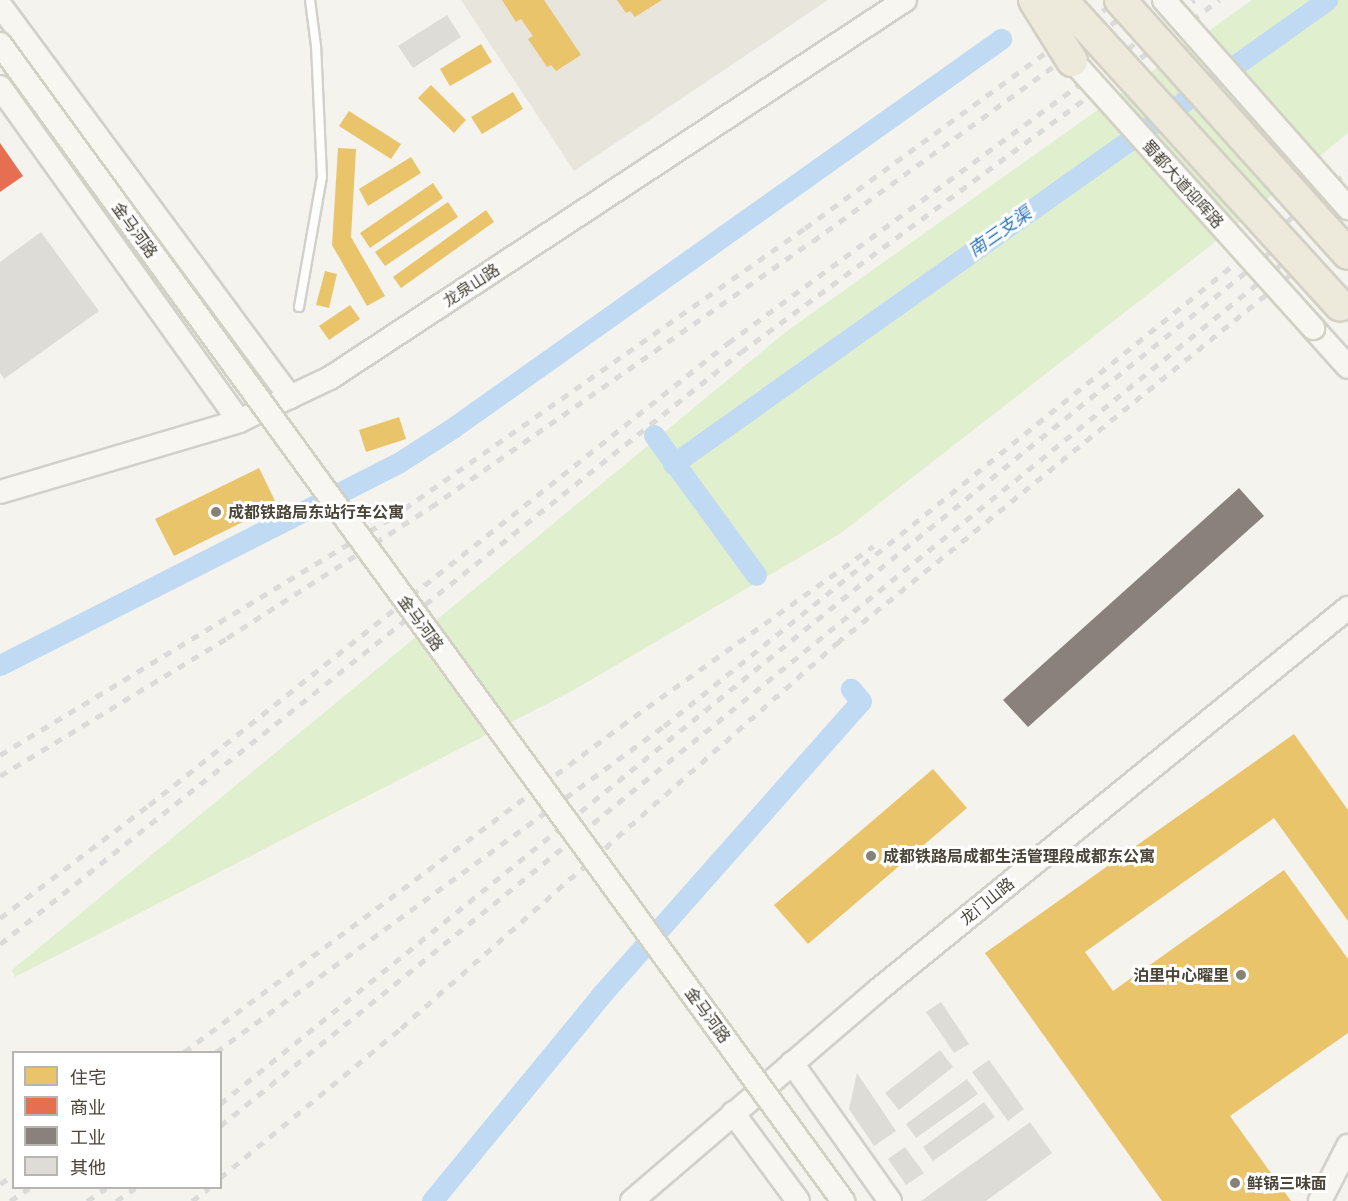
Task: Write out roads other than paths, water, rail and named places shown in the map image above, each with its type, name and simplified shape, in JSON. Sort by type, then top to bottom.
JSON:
[{"type":"highway","points":[[1034,0],[1072,61]]},
{"type":"highway","name":"蜀都大道迎晖路","points":[[1062,0],[1340,305]]},
{"type":"highway","points":[[1120,0],[1348,255]]},
{"type":"street","name":"龙泉山路","points":[[0,492],[239,421],[330,378],[905,0]]},
{"type":"street","name":"蜀都大道迎晖路","points":[[1021,0],[1072,61],[1348,367]]},
{"type":"street","points":[[1164,0],[1348,208]]},
{"type":"street","points":[[0,5],[290,397]]},
{"type":"street","name":"金马河路","points":[[0,44],[843,1201]]},
{"type":"street","points":[[0,87],[239,421]]},
{"type":"street","name":"龙门山路","points":[[632,1201],[792,1063],[1348,608]]},
{"type":"street","points":[[792,1063],[890,1201]]},
{"type":"street","points":[[733,1113],[798,1201]]},
{"type":"street","points":[[1320,1201],[1348,1146]]},
{"type":"lane","points":[[299,307],[322,177],[316,46],[310,0]]},
{"type":"waterway","name":"南三支渠","points":[[673,464],[1327,0]]},
{"type":"waterway","points":[[0,665],[398,463],[454,427],[1001,39]]},
{"type":"waterway","points":[[654,435],[756,575]]},
{"type":"waterway","points":[[432,1201],[601,995],[861,701],[851,689]]},
{"type":"railway","points":[[0,755],[391,518],[805,228],[1118,0]]},
{"type":"railway","points":[[0,776],[227,638],[431,507],[813,241],[1145,0]]},
{"type":"railway","points":[[0,918],[149,805],[728,343],[1194,0]]},
{"type":"railway","points":[[0,944],[741,352],[1219,0]]},
{"type":"railway","points":[[217,1051],[664,726],[1348,172]]},
{"type":"railway","points":[[222,1102],[1348,189]]},
{"type":"railway","points":[[222,1124],[1348,210]]},
{"type":"railway","points":[[222,1176],[401,1028],[837,643],[1348,228]]},
{"type":"railway","points":[[185,1051],[621,726],[873,546]]},
{"type":"railway","points":[[0,1184],[12,1176]]},
{"type":"railway","points":[[10,1201],[28,1189]]},
{"type":"railway","points":[[87,1201],[105,1189]]},
{"type":"railway","points":[[116,1201],[134,1189]]},
{"type":"railway","points":[[192,1201],[208,1189]]},
{"type":"place","name":"成都铁路局东站行车公寓","points":[[216,512]]},
{"type":"place","name":"成都铁路局成都生活管理段成都东公寓","points":[[871,856]]},
{"type":"place","name":"泊里中心曜里","points":[[1241,975]]},
{"type":"place","name":"鲜锅三味面","points":[[1235,1183]]}]
